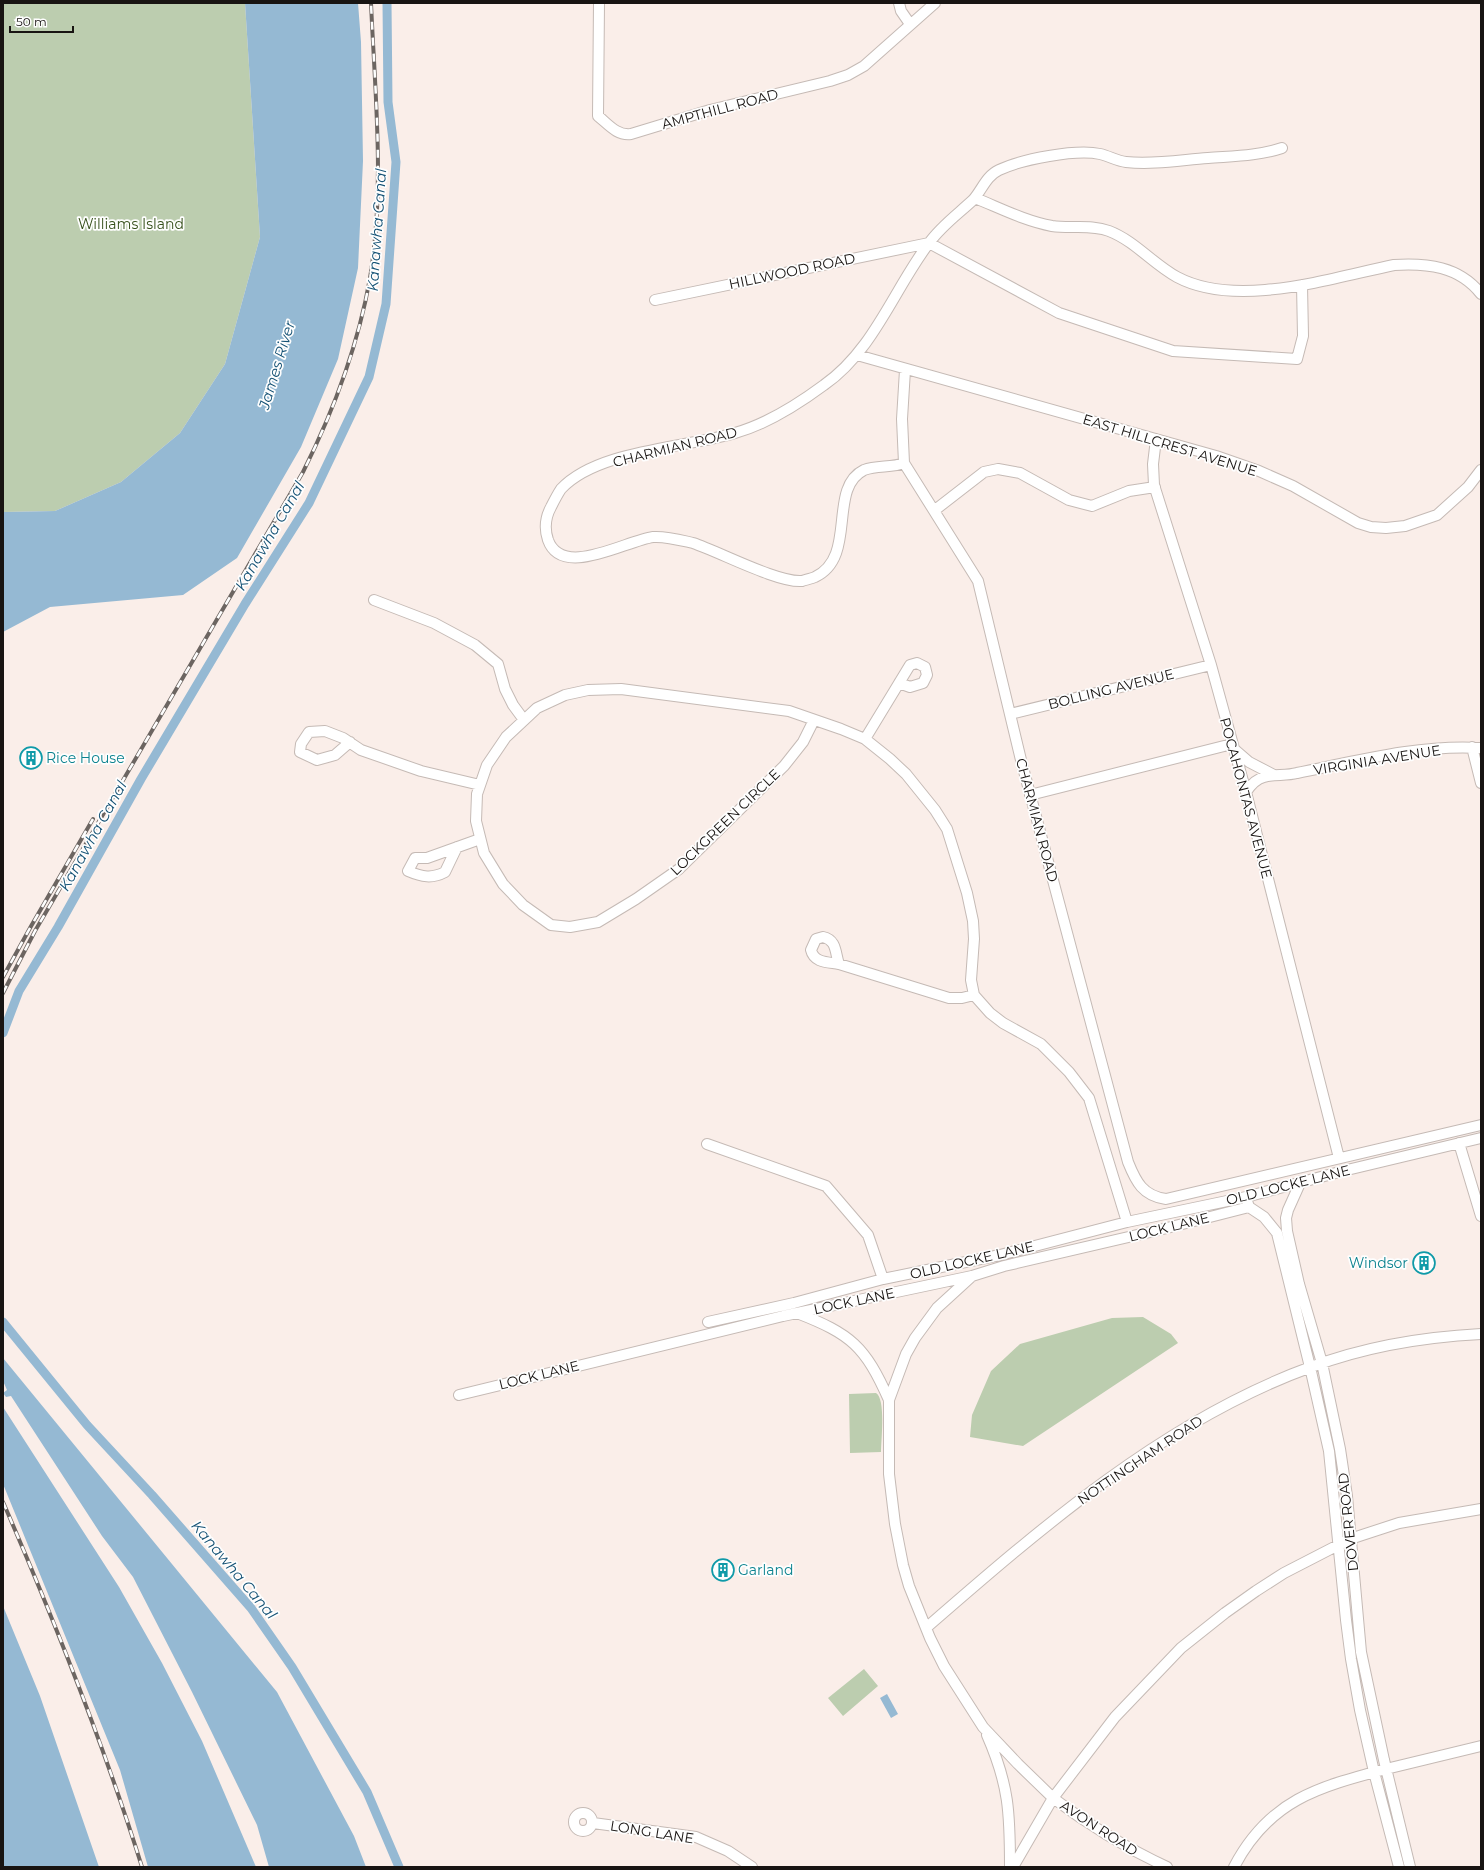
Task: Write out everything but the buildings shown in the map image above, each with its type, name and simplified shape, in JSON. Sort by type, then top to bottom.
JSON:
[{"type":"street","name":"AMPTHILL ROAD","points":[[599,3],[598,116],[611,128],[623,135],[631,134],[710,110],[830,81],[848,75],[864,66],[935,3]]},
{"type":"street","points":[[899,3],[901,10],[910,24]]},
{"type":"street","name":"CHARMIAN ROAD","points":[[1282,148],[1264,154],[1167,162],[1126,162],[1100,154],[1081,153],[1032,160],[998,170],[990,176],[975,198],[956,214],[929,243],[857,355],[830,381],[794,406],[759,424],[715,439],[626,456],[582,474],[558,492],[546,516],[545,524],[549,542],[556,553],[568,558],[586,557],[639,540],[664,537],[692,543],[785,579],[800,581],[821,574],[832,562],[839,544],[846,496],[853,480],[864,471],[904,463],[935,510],[978,581],[1030,794],[1132,1173],[1143,1190],[1155,1198],[1166,1199],[1339,1158]]},
{"type":"street","points":[[975,198],[1020,217],[1050,225],[1069,228],[1090,227],[1108,231],[1122,237],[1177,277],[1196,285],[1222,290],[1253,291],[1302,285],[1394,266],[1428,265],[1454,272],[1468,281],[1481,294]]},
{"type":"street","points":[[929,243],[1060,313],[1173,351],[1297,359],[1303,336],[1302,285]]},
{"type":"street","name":"HILLWOOD ROAD","points":[[655,300],[929,243]]},
{"type":"street","name":"EAST HILLCREST AVENUE","points":[[857,355],[905,370],[1216,456],[1259,471],[1292,486],[1358,522],[1371,527],[1386,528],[1405,526],[1437,515],[1468,487],[1481,470]]},
{"type":"street","points":[[904,463],[902,419],[905,370]]},
{"type":"street","name":"POCAHONTAS AVENUE","points":[[1156,439],[1153,464],[1155,487],[1211,665],[1232,746],[1246,792],[1339,1158]]},
{"type":"street","points":[[935,510],[984,472],[998,469],[1020,473],[1069,500],[1092,506],[1129,491],[1155,487]]},
{"type":"street","points":[[374,600],[434,623],[475,645],[498,664],[505,689],[512,705],[524,720]]},
{"type":"street","name":"BOLLING AVENUE","points":[[1010,714],[1211,665]]},
{"type":"street","points":[[865,739],[899,683]]},
{"type":"street","name":"LOCKGREEN CIRCLE","points":[[814,720],[803,742],[784,766],[679,869],[636,899],[598,922],[570,927],[551,925],[524,905],[503,884],[484,853],[476,820],[477,794],[487,764],[506,737],[537,708],[565,696],[588,690],[621,689],[789,711],[814,720],[865,739],[906,774],[932,805],[947,829],[967,893],[973,921],[974,939],[971,980],[974,995]]},
{"type":"street","points":[[350,742],[361,750],[421,771],[480,785]]},
{"type":"street","points":[[1030,794],[1232,746],[1249,762],[1274,775]]},
{"type":"street","points":[[1477,748],[1481,783]]},
{"type":"street","name":"VIRGINIA AVENUE","points":[[1246,792],[1258,779],[1274,775],[1285,776],[1363,759],[1404,753],[1477,748]]},
{"type":"street","points":[[457,847],[480,839]]},
{"type":"street","points":[[839,964],[949,998],[962,998],[974,995],[990,1014],[1041,1044],[1069,1072],[1089,1098],[1127,1222]]},
{"type":"street","points":[[1339,1158],[1481,1125]]},
{"type":"street","name":"OLD LOCKE LANE","points":[[708,1322],[794,1303],[883,1279],[1000,1255],[1127,1222],[1246,1197],[1481,1138]]},
{"type":"street","points":[[1459,1143],[1481,1216]]},
{"type":"street","points":[[707,1144],[826,1186],[868,1235],[883,1279]]},
{"type":"street","name":"DOVER ROAD","points":[[1301,1182],[1288,1210],[1286,1218],[1287,1231],[1299,1284],[1322,1363],[1340,1449],[1361,1652],[1386,1770],[1410,1867]]},
{"type":"street","points":[[1246,1197],[1249,1207]]},
{"type":"street","name":"DOVER ROAD","points":[[1249,1207],[1264,1217],[1276,1233],[1310,1367],[1329,1452],[1351,1660],[1360,1710],[1374,1772],[1399,1867]]},
{"type":"street","name":"LOCK LANE","points":[[459,1395],[797,1313],[972,1276],[1004,1266],[1163,1229],[1249,1207]]},
{"type":"street","points":[[1000,1255],[1004,1266]]},
{"type":"street","points":[[972,1276],[937,1308],[918,1332],[906,1354],[889,1400],[889,1474],[895,1524],[909,1586],[926,1628],[944,1666],[983,1727],[998,1762],[1005,1784],[1010,1828],[1010,1867]]},
{"type":"street","points":[[797,1313],[830,1326],[841,1333],[860,1350],[879,1376],[889,1400]]},
{"type":"street","name":"NOTTINGHAM ROAD","points":[[926,1628],[1028,1541],[1087,1495],[1169,1437],[1241,1397],[1310,1367],[1362,1352],[1417,1340],[1481,1334]]},
{"type":"street","points":[[1013,1867],[1053,1798],[1115,1717],[1181,1648],[1225,1613],[1284,1573],[1350,1539],[1405,1522],[1481,1509]]},
{"type":"street","name":"AVON ROAD","points":[[983,1727],[1053,1798],[1085,1822],[1111,1838],[1167,1867]]},
{"type":"street","points":[[1234,1867],[1254,1836],[1272,1816],[1290,1803],[1326,1786],[1374,1772],[1481,1746]]},
{"type":"street","name":"LONG LANE","points":[[592,1823],[696,1837],[728,1851],[752,1867]]},
{"type":"green space","name":"Williams Island","points":[[3,3],[245,3],[260,237],[225,364],[180,433],[121,482],[55,511],[3,512]]},
{"type":"green space","points":[[1143,1317],[1171,1334],[1178,1343],[1023,1446],[970,1437],[972,1415],[991,1371],[1020,1344],[1112,1318]]},
{"type":"green space","points":[[876,1393],[881,1403],[882,1411],[881,1452],[850,1453],[849,1394]]},
{"type":"green space","points":[[864,1669],[878,1686],[843,1716],[828,1698]]},
{"type":"water","name":"James River","points":[[245,3],[358,3],[361,42],[363,161],[358,268],[338,359],[301,447],[237,558],[183,595],[50,607],[3,632],[3,512],[55,511],[121,482],[180,433],[225,364],[260,237]]},
{"type":"water","points":[[3,1358],[277,1692],[354,1836],[366,1867],[269,1867],[257,1825],[192,1692],[133,1577],[102,1536],[11,1396],[6,1397],[3,1393],[7,1390],[3,1381]]},
{"type":"water","points":[[3,1407],[119,1587],[162,1663],[202,1741],[256,1867],[148,1867],[120,1770],[3,1484]]},
{"type":"water","points":[[3,1606],[40,1696],[99,1867],[3,1867]]},
{"type":"water","points":[[887,1694],[898,1714],[891,1718],[880,1698]]},
{"type":"waterway","name":"Kanawha Canal","points":[[3,1033],[19,991],[58,927],[141,779],[245,604],[309,503],[369,377],[386,304],[396,162],[388,102],[387,3]]},
{"type":"waterway","name":"Kanawha Canal","points":[[3,1322],[87,1425],[152,1495],[251,1608],[292,1667],[367,1792],[399,1867]]},
{"type":"railway","points":[[3,993],[35,931],[303,472],[325,425],[344,377],[365,303],[375,244],[378,141],[371,3]]},
{"type":"railway","points":[[3,977],[93,819]]},
{"type":"railway","points":[[3,1502],[41,1592],[95,1728],[142,1867]]},
{"type":"place","name":"Rice House","points":[[31,758]]},
{"type":"place","name":"Windsor","points":[[1424,1263]]},
{"type":"place","name":"Garland","points":[[723,1570]]}]
